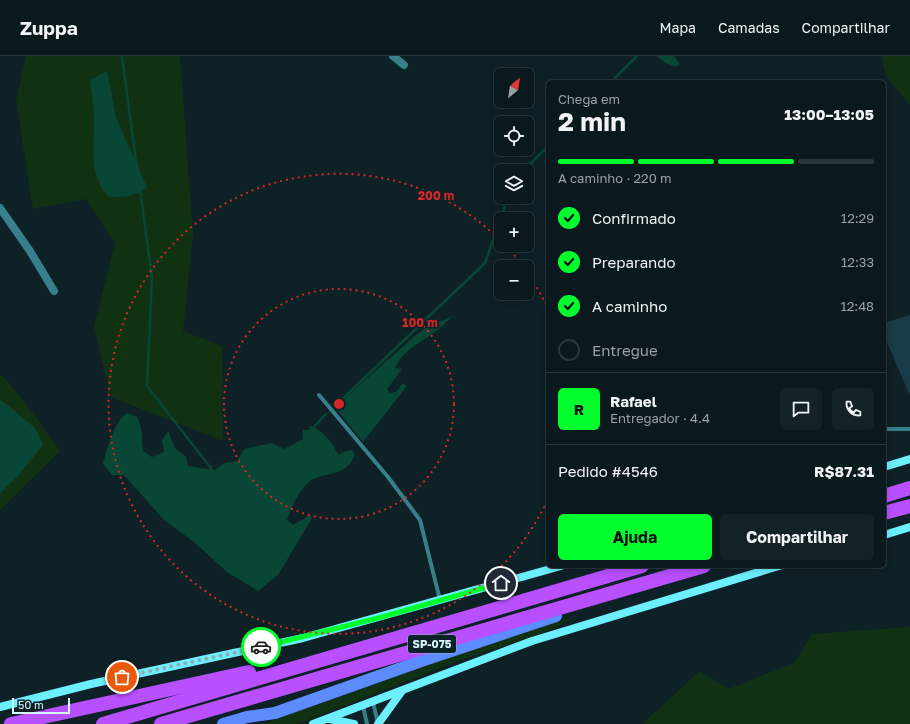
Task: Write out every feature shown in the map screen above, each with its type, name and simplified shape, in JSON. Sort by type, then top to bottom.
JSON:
[{"type":"highway","points":[[886,495],[910,488]]},
{"type":"highway","points":[[886,512],[910,506]]},
{"type":"highway","name":"SP-075","points":[[103,724],[635,568]]},
{"type":"highway","name":"SP-075","points":[[161,724],[697,568]]},
{"type":"highway","points":[[11,724],[277,665],[314,661]]},
{"type":"main road","points":[[886,466],[910,459]]},
{"type":"main road","points":[[886,534],[910,527]]},
{"type":"main road","points":[[0,707],[91,684],[303,638],[554,568]]},
{"type":"main road","points":[[313,724],[532,641],[772,568]]},
{"type":"main road","points":[[250,724],[275,713],[424,660],[575,609],[599,597]]},
{"type":"main road","points":[[378,724],[402,691]]},
{"type":"main road","points":[[223,724],[247,717],[275,713]]},
{"type":"main road","points":[[328,718],[354,724]]},
{"type":"street","points":[[393,56],[404,65]]},
{"type":"street","points":[[0,208],[30,251],[54,290]]},
{"type":"lane","points":[[319,395],[388,477],[420,520],[440,600]]},
{"type":"lane","points":[[886,429],[910,429]]},
{"type":"lane","points":[[373,702],[378,724]]},
{"type":"lane","points":[[363,706],[367,724]]},
{"type":"shaded area","points":[[26,56],[180,56],[193,234],[183,331],[222,346],[223,441],[111,397],[94,327],[115,243],[86,199],[33,209],[16,100]]},
{"type":"shaded area","points":[[657,56],[674,56],[680,65],[671,65]]},
{"type":"shaded area","points":[[881,56],[910,56],[910,105],[886,76]]},
{"type":"shaded area","points":[[107,71],[116,118],[147,187],[139,193],[130,196],[109,197],[102,188],[95,169],[93,149],[94,112],[90,80]]},
{"type":"shaded area","points":[[453,316],[433,334],[403,355],[395,368],[402,369],[387,389],[390,393],[396,392],[403,383],[407,386],[363,442],[335,407],[416,335],[427,327]]},
{"type":"shaded area","points":[[0,375],[5,378],[33,413],[60,451],[0,510]]},
{"type":"shaded area","points":[[0,399],[35,428],[43,445],[19,475],[0,493]]},
{"type":"shaded area","points":[[127,413],[137,417],[141,427],[143,451],[152,457],[164,452],[162,440],[168,431],[175,448],[186,457],[188,466],[215,470],[224,463],[237,461],[244,449],[272,443],[284,449],[303,439],[303,430],[310,430],[309,425],[326,436],[339,455],[346,451],[352,450],[355,454],[346,468],[315,478],[301,490],[287,520],[293,525],[310,515],[312,518],[278,575],[258,591],[227,572],[194,542],[164,520],[124,475],[112,475],[103,464],[118,422]]},
{"type":"shaded area","points":[[579,615],[551,630],[455,662],[298,724],[264,724],[498,640]]},
{"type":"shaded area","points":[[910,627],[910,724],[642,724],[700,671],[729,689],[794,663],[812,634]]},
{"type":"building","points":[[910,315],[910,396],[886,340],[886,322]]},
{"type":"waterway","points":[[122,56],[137,168]]},
{"type":"waterway","points":[[613,80],[637,56]]},
{"type":"waterway","points":[[530,164],[546,148]]},
{"type":"waterway","points":[[140,189],[152,278],[147,386],[214,472]]},
{"type":"waterway","points":[[336,405],[485,263],[506,204]]},
{"type":"waterway","points":[[312,429],[326,414]]},
{"type":"way so far","points":[[122,677],[261,647]]},
{"type":"route","points":[[261,647],[303,638],[382,617],[501,583]]}]
